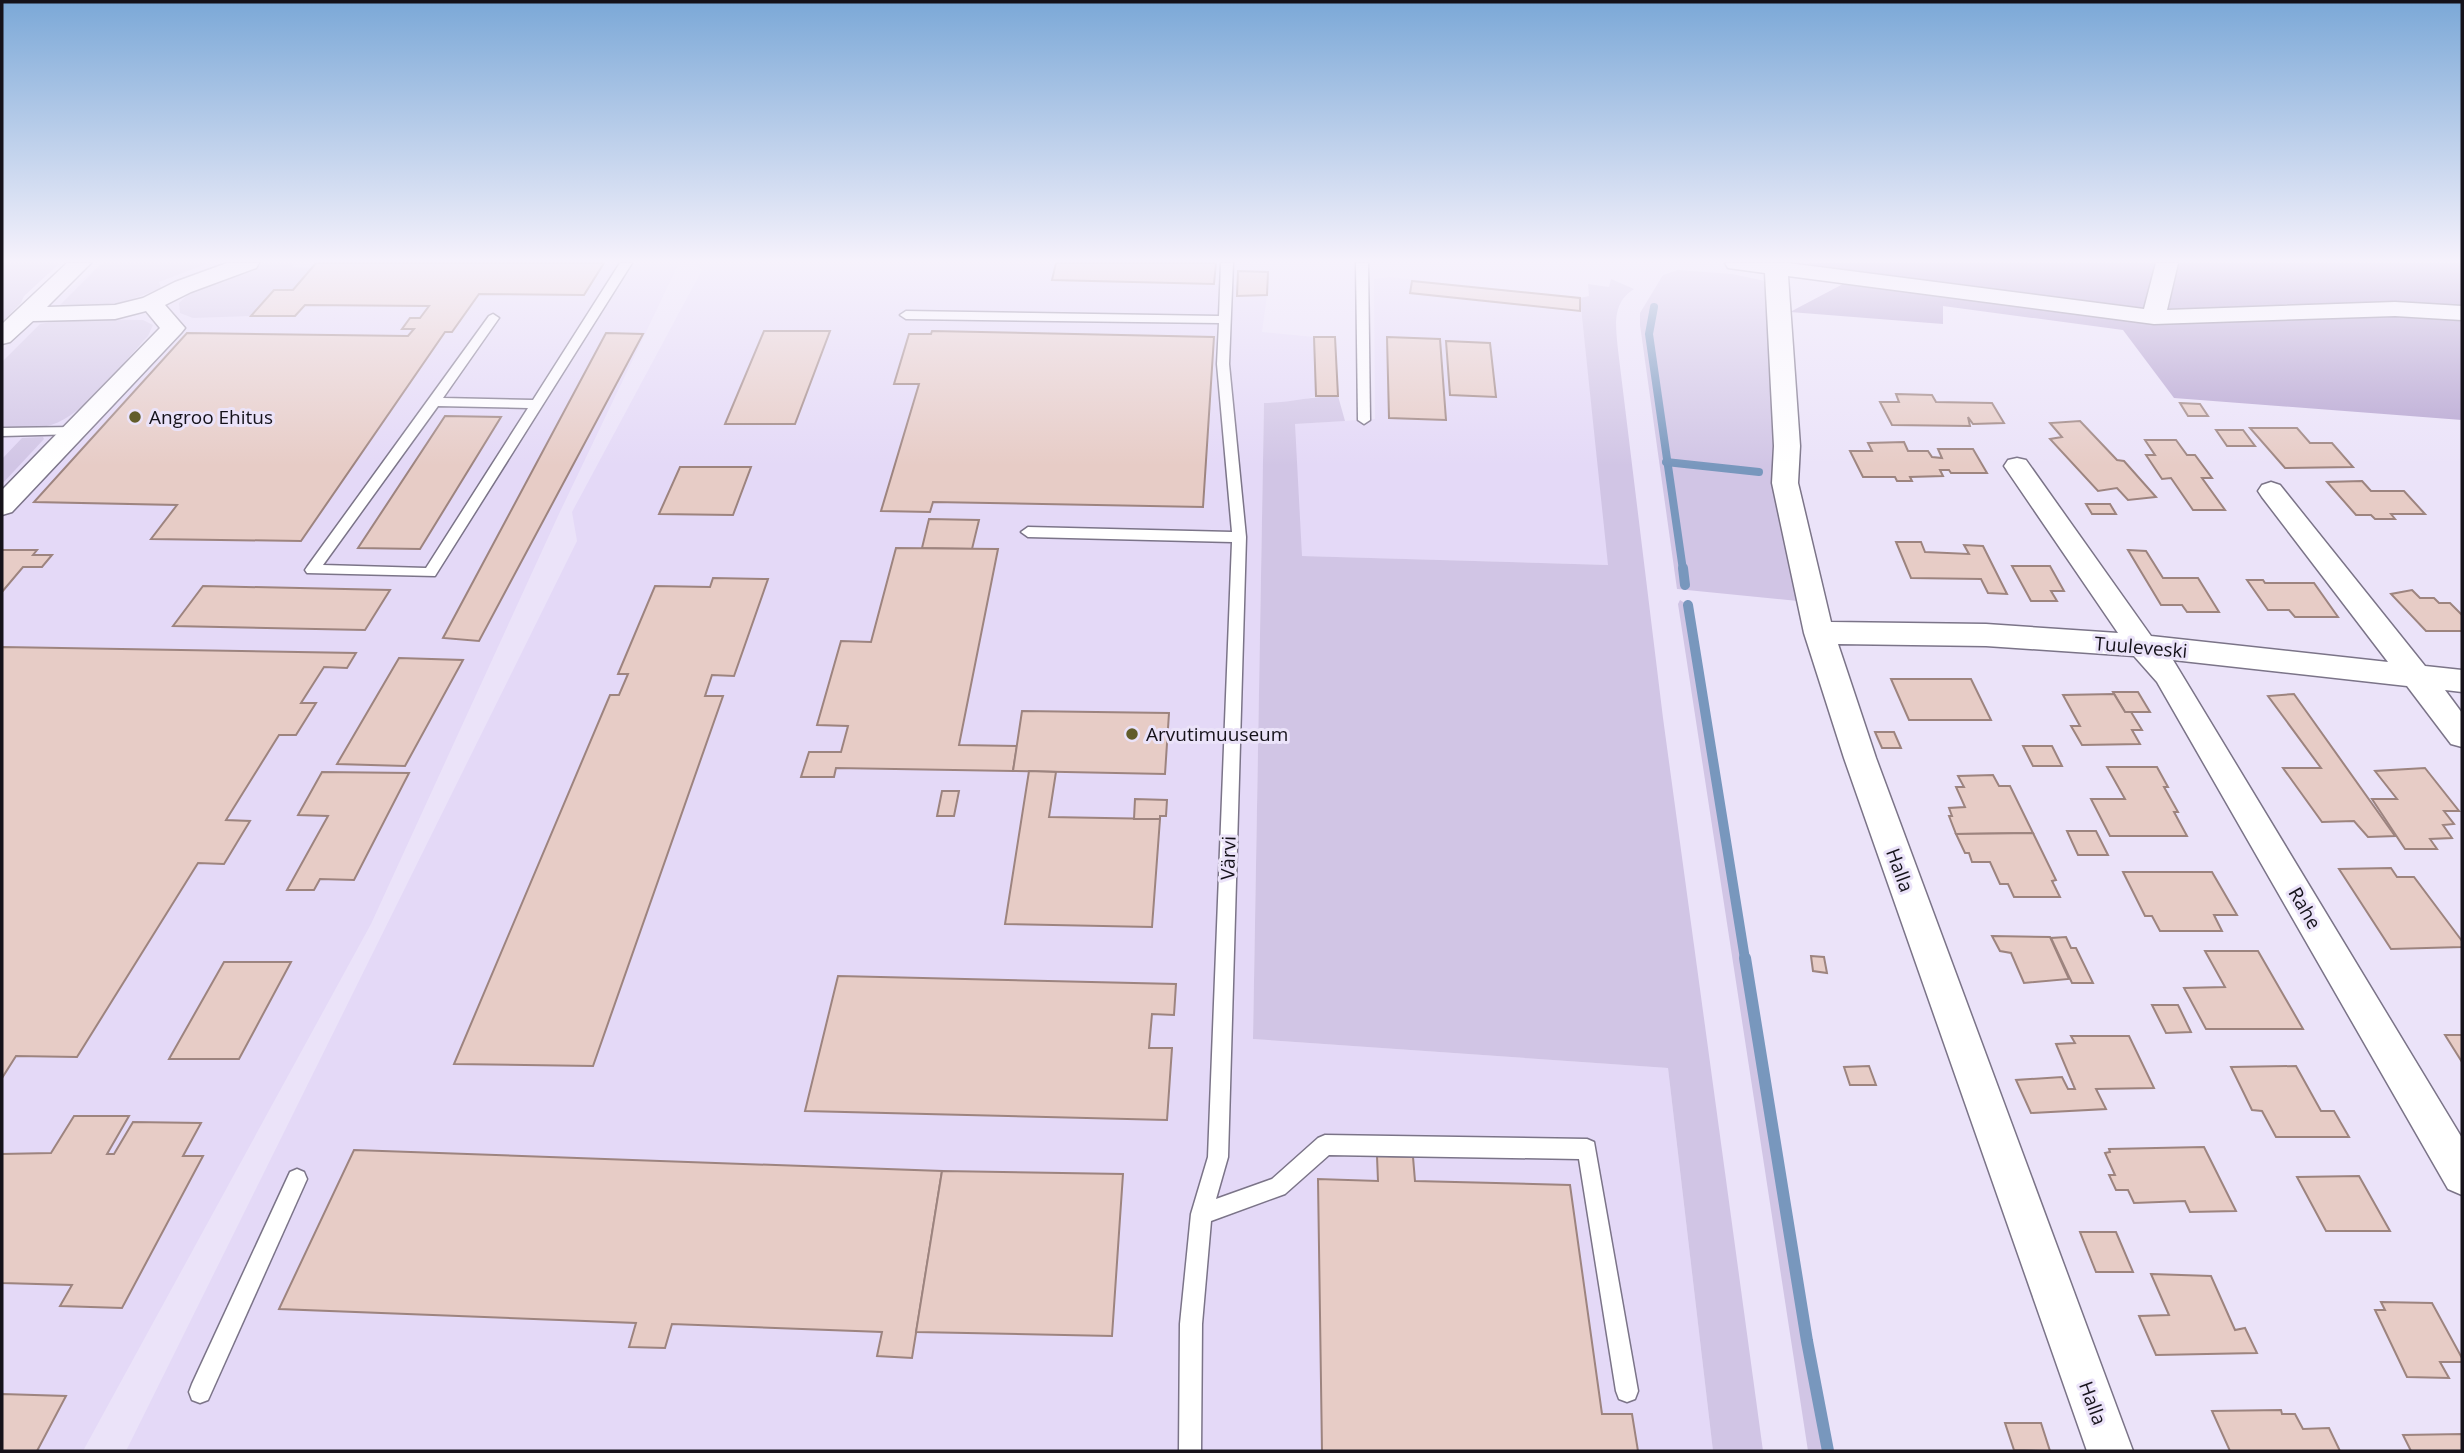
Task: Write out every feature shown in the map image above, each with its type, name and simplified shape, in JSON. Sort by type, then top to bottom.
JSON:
[{"type":"street","points":[[2,506],[170,331]]},
{"type":"street","name":"Halla","points":[[1780,331],[1787,446],[1785,483],[1819,633],[1860,758],[2110,1451]]},
{"type":"street","name":"Rahe","points":[[2017,466],[2141,646],[2168,674],[2462,1175]]},
{"type":"street","points":[[2271,491],[2462,735]]},
{"type":"street","name":"Tuuleveski","points":[[1819,633],[1986,635],[2141,646],[2462,681]]},
{"type":"lane","points":[[484,331],[312,570],[430,573],[583,331]]},
{"type":"lane","name":"Värvi","points":[[1190,1451],[1191,1324],[1200,1214],[1218,1157],[1239,537],[1223,365],[1224,331]]},
{"type":"lane","points":[[1363,331],[1364,420]]},
{"type":"lane","points":[[434,402],[537,404]]},
{"type":"lane","points":[[2,432],[75,431]]},
{"type":"lane","points":[[1028,532],[1239,537]]},
{"type":"lane","points":[[1200,1214],[1278,1187],[1325,1145],[1587,1149],[1627,1391]]},
{"type":"lane","points":[[200,1392],[297,1179]]},
{"type":"shaded area","points":[[22,331],[647,331],[558,516],[371,924],[83,1451],[2,1451],[2,350]]},
{"type":"shaded area","points":[[33,331],[150,331],[90,399],[64,420],[51,425],[2,426],[2,362]]},
{"type":"shaded area","points":[[669,331],[1262,331],[1314,337],[1316,396],[1292,403],[1264,403],[1253,1039],[1668,1068],[1713,1451],[126,1451],[577,541],[572,512]]},
{"type":"shaded area","points":[[1374,331],[1584,331],[1609,565],[1301,556],[1294,424],[1375,419]]},
{"type":"shaded area","points":[[1583,331],[1616,331],[1663,718],[1763,1451],[1713,1451],[1668,1068],[1253,1039],[1264,403],[1338,396],[1345,421],[1295,424],[1302,556],[1608,565]]},
{"type":"shaded area","points":[[1641,331],[1770,331],[1798,601],[1677,589]]},
{"type":"shaded area","points":[[2124,331],[2462,331],[2462,420],[2174,398]]},
{"type":"shaded area","points":[[43,437],[2,484],[2,459],[22,438]]},
{"type":"shaded area","points":[[1680,600],[1688,605],[1807,1341],[1828,1451],[1808,1451],[1678,604]]},
{"type":"building","points":[[412,331],[453,331],[445,332],[301,541],[151,539],[177,505],[34,502],[187,333],[408,336]]},
{"type":"building","points":[[764,331],[830,331],[795,424],[725,424]]},
{"type":"building","points":[[932,331],[1214,337],[1203,507],[933,502],[930,512],[881,511],[919,384],[894,384],[909,334],[931,334]]},
{"type":"building","points":[[606,333],[643,334],[479,641],[443,638]]},
{"type":"building","points":[[1314,337],[1335,337],[1338,396],[1316,396]]},
{"type":"building","points":[[1387,337],[1440,339],[1446,420],[1389,418]]},
{"type":"building","points":[[1446,341],[1490,343],[1496,397],[1450,395]]},
{"type":"building","points":[[1896,394],[1932,395],[1936,402],[1992,403],[2004,423],[1973,424],[1968,417],[1970,426],[1892,425],[1880,402],[1899,402]]},
{"type":"building","points":[[2180,403],[2200,404],[2208,416],[2188,416]]},
{"type":"building","points":[[445,416],[501,417],[420,549],[358,548]]},
{"type":"building","points":[[2080,421],[2117,460],[2124,461],[2156,497],[2128,500],[2117,488],[2098,491],[2050,439],[2062,437],[2050,423]]},
{"type":"building","points":[[2250,428],[2297,428],[2310,443],[2332,443],[2353,467],[2285,468]]},
{"type":"building","points":[[2216,430],[2243,430],[2255,446],[2227,446]]},
{"type":"building","points":[[2145,440],[2176,440],[2187,455],[2195,455],[2212,478],[2202,478],[2225,510],[2193,510],[2171,478],[2162,479],[2146,455],[2155,455]]},
{"type":"building","points":[[1904,442],[1908,451],[1928,451],[1932,457],[1942,458],[1938,449],[1973,449],[1987,473],[1951,473],[1949,470],[1940,470],[1943,476],[1910,477],[1912,481],[1897,481],[1895,477],[1863,477],[1850,451],[1872,451],[1868,443]]},
{"type":"building","points":[[680,467],[751,467],[733,515],[659,514]]},
{"type":"building","points":[[2362,481],[2371,491],[2404,491],[2425,514],[2391,514],[2395,519],[2356,515],[2327,482]]},
{"type":"building","points":[[2086,504],[2110,504],[2116,514],[2092,514]]},
{"type":"building","points":[[929,519],[979,520],[972,549],[922,548]]},
{"type":"building","points":[[1896,542],[1921,542],[1925,552],[1969,554],[1964,545],[1983,546],[2007,594],[1988,593],[1981,579],[1911,578]]},
{"type":"building","points":[[896,548],[998,549],[959,745],[1017,746],[1013,771],[836,768],[834,777],[801,777],[809,752],[841,752],[848,726],[817,725],[841,641],[871,642]]},
{"type":"building","points":[[2,550],[37,550],[33,555],[52,555],[42,567],[23,567],[2,592]]},
{"type":"building","points":[[2128,550],[2146,551],[2163,578],[2198,578],[2219,612],[2187,612],[2182,605],[2161,605]]},
{"type":"building","points":[[2012,566],[2050,566],[2064,591],[2051,591],[2057,601],[2031,601]]},
{"type":"building","points":[[713,578],[768,579],[734,676],[712,675],[705,696],[723,696],[593,1066],[454,1064],[610,695],[619,695],[628,674],[618,674],[655,586],[710,587]]},
{"type":"building","points":[[2247,580],[2263,580],[2265,583],[2314,583],[2338,617],[2295,617],[2289,610],[2268,610]]},
{"type":"building","points":[[203,586],[390,590],[365,630],[173,626]]},
{"type":"building","points":[[2412,590],[2420,598],[2434,598],[2439,603],[2450,603],[2462,615],[2462,631],[2426,631],[2391,594]]},
{"type":"building","points":[[2,647],[356,653],[347,668],[324,667],[301,703],[316,703],[296,735],[279,735],[226,820],[250,821],[224,864],[198,863],[77,1057],[16,1056],[2,1078]]},
{"type":"building","points":[[399,658],[463,660],[405,766],[337,764]]},
{"type":"building","points":[[1891,679],[1971,679],[1991,720],[1909,720]]},
{"type":"building","points":[[2113,692],[2138,692],[2150,712],[2125,712]]},
{"type":"building","points":[[2114,694],[2125,712],[2131,712],[2142,730],[2132,730],[2140,744],[2082,745],[2071,726],[2080,726],[2063,695]]},
{"type":"building","points":[[2294,694],[2395,836],[2368,837],[2354,821],[2322,822],[2283,768],[2321,768],[2268,696]]},
{"type":"building","points":[[1022,711],[1169,713],[1165,774],[1013,771]]},
{"type":"building","points":[[1875,732],[1894,732],[1901,748],[1882,748]]},
{"type":"building","points":[[2023,746],[2052,746],[2062,766],[2033,766]]},
{"type":"building","points":[[2107,767],[2157,767],[2168,787],[2164,787],[2178,812],[2174,812],[2187,836],[2110,836],[2091,799],[2125,799]]},
{"type":"building","points":[[2425,768],[2459,811],[2444,811],[2454,824],[2443,825],[2452,838],[2430,839],[2437,849],[2405,849],[2372,799],[2397,799],[2375,771]]},
{"type":"building","points":[[1029,771],[1056,772],[1049,817],[1160,819],[1152,927],[1005,924]]},
{"type":"building","points":[[322,772],[409,773],[354,880],[320,879],[314,890],[287,890],[328,816],[298,815]]},
{"type":"building","points":[[1993,775],[1999,786],[2010,786],[2033,833],[1956,834],[1949,808],[1965,807],[1956,787],[1964,787],[1958,776]]},
{"type":"building","points":[[942,791],[959,791],[954,816],[937,816]]},
{"type":"building","points":[[1135,799],[1167,800],[1166,816],[1160,816],[1160,819],[1134,819]]},
{"type":"building","points":[[2067,831],[2096,831],[2108,855],[2078,855]]},
{"type":"building","points":[[2033,833],[2056,880],[2052,881],[2060,897],[2014,897],[2008,884],[2000,884],[1990,862],[1972,862],[1956,834]]},
{"type":"building","points":[[2391,868],[2397,877],[2414,877],[2462,941],[2462,947],[2391,949],[2339,869]]},
{"type":"building","points":[[2123,872],[2212,872],[2237,915],[2214,915],[2222,931],[2160,931],[2152,916],[2145,916]]},
{"type":"building","points":[[1992,936],[2050,937],[2069,979],[2024,983],[2011,953],[2000,951]]},
{"type":"building","points":[[2066,937],[2071,948],[2076,948],[2093,983],[2072,983],[2051,938]]},
{"type":"building","points":[[2205,951],[2258,951],[2303,1029],[2206,1029],[2184,988],[2225,987]]},
{"type":"building","points":[[1811,956],[1824,957],[1827,973],[1813,971]]},
{"type":"building","points":[[224,962],[291,962],[239,1059],[169,1059]]},
{"type":"building","points":[[838,976],[1176,984],[1174,1015],[1152,1014],[1149,1048],[1172,1048],[1167,1120],[805,1111]]},
{"type":"building","points":[[2152,1005],[2178,1005],[2191,1032],[2166,1033]]},
{"type":"building","points":[[2445,1035],[2462,1035],[2462,1062]]},
{"type":"building","points":[[2071,1036],[2129,1036],[2154,1088],[2096,1089],[2106,1109],[2031,1113],[2016,1080],[2062,1077],[2068,1089],[2075,1089],[2056,1044],[2075,1043]]},
{"type":"building","points":[[1869,1066],[1876,1085],[1850,1085],[1844,1067]]},
{"type":"building","points":[[2296,1066],[2321,1111],[2334,1111],[2349,1137],[2276,1137],[2262,1111],[2252,1110],[2231,1067]]},
{"type":"building","points":[[74,1116],[129,1116],[107,1154],[114,1154],[133,1122],[201,1123],[183,1156],[203,1156],[122,1308],[60,1306],[72,1285],[2,1283],[2,1154],[51,1153]]},
{"type":"building","points":[[2204,1147],[2236,1211],[2190,1212],[2185,1201],[2134,1203],[2128,1190],[2116,1190],[2109,1175],[2115,1175],[2105,1153],[2110,1152],[2109,1149]]},
{"type":"building","points":[[354,1150],[942,1171],[912,1358],[877,1356],[882,1332],[672,1324],[665,1348],[629,1347],[636,1323],[279,1309]]},
{"type":"building","points":[[1377,1156],[1413,1157],[1415,1181],[1570,1185],[1602,1414],[1632,1414],[1638,1451],[1322,1451],[1318,1179],[1378,1181]]},
{"type":"building","points":[[942,1171],[1123,1174],[1112,1336],[916,1332]]},
{"type":"building","points":[[2359,1176],[2390,1231],[2326,1231],[2297,1177]]},
{"type":"building","points":[[2080,1232],[2116,1232],[2133,1272],[2096,1272]]},
{"type":"building","points":[[2151,1274],[2211,1276],[2235,1330],[2245,1328],[2257,1353],[2156,1355],[2139,1316],[2169,1315]]},
{"type":"building","points":[[2381,1302],[2432,1303],[2462,1358],[2462,1362],[2440,1362],[2449,1378],[2407,1377],[2375,1310],[2385,1310]]},
{"type":"building","points":[[2,1394],[66,1396],[37,1451],[2,1451]]},
{"type":"building","points":[[2281,1410],[2282,1414],[2295,1414],[2303,1429],[2329,1428],[2340,1451],[2230,1451],[2212,1411]]},
{"type":"building","points":[[2005,1423],[2041,1423],[2050,1451],[2014,1450]]},
{"type":"building","points":[[2462,1434],[2462,1451],[2411,1451],[2403,1435]]},
{"type":"waterway","points":[[1650,331],[1667,462]]},
{"type":"waterway","points":[[1667,462],[1759,472]]},
{"type":"waterway","points":[[1667,462],[1683,570]]},
{"type":"waterway","points":[[1683,568],[1685,585]]},
{"type":"waterway","points":[[1688,605],[1745,959]]},
{"type":"waterway","points":[[1745,958],[1807,1341],[1828,1451]]},
{"type":"place","name":"Angroo Ehitus","points":[[135,417]]},
{"type":"place","name":"Arvutimuuseum","points":[[1132,734]]}]
